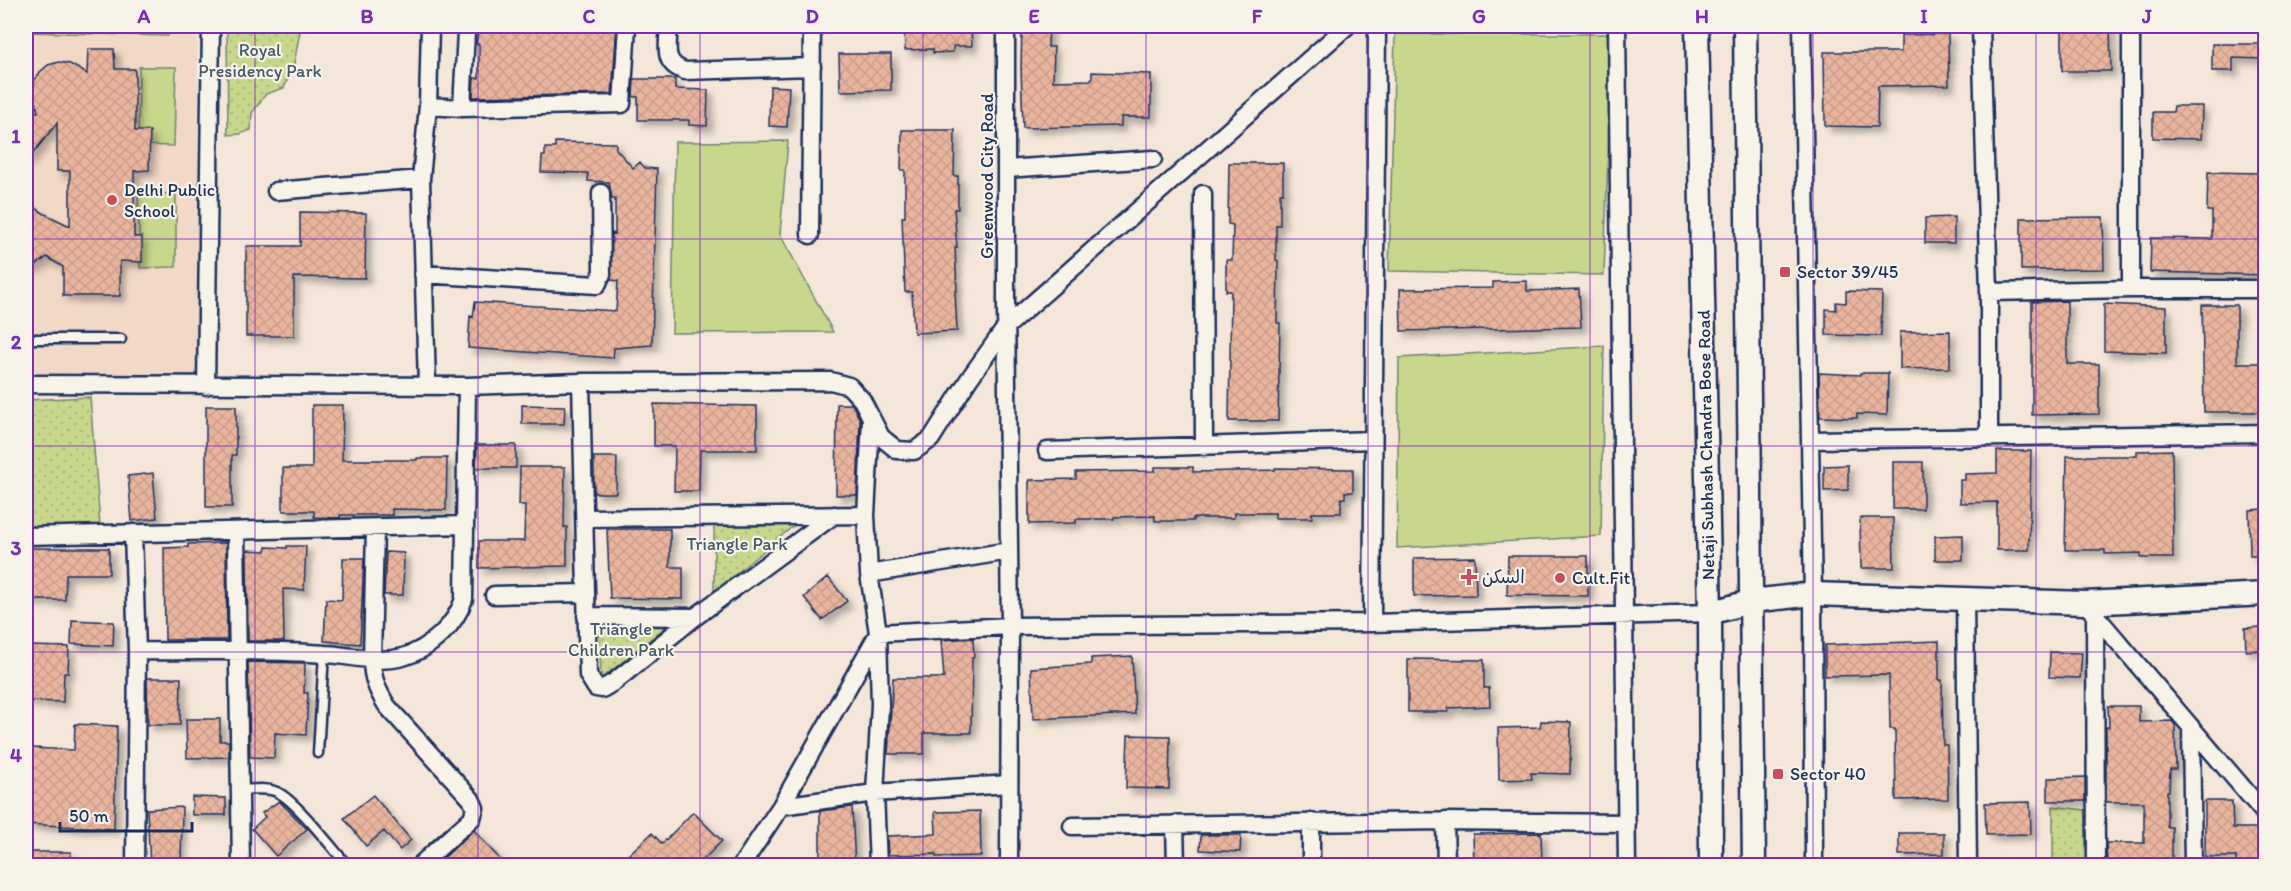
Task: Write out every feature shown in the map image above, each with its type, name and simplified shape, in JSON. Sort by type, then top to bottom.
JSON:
[{"type":"main road","name":"Netaji Subhash Chandra Bose Road","points":[[1697,26],[1710,613],[1711,866]]},
{"type":"main road","points":[[1745,26],[1754,866]]},
{"type":"main road","points":[[1710,613],[1752,602],[1813,594],[1965,599],[2090,609],[2265,594]]},
{"type":"street","points":[[206,386],[211,26],[217,26]]},
{"type":"street","points":[[427,385],[421,179],[428,106],[430,26]]},
{"type":"street","points":[[462,108],[466,32],[470,26]]},
{"type":"street","points":[[428,106],[462,108],[622,104],[627,26]]},
{"type":"street","points":[[669,26],[668,58],[675,68],[685,72],[812,67]]},
{"type":"street","points":[[810,236],[812,26]]},
{"type":"street","name":"Greenwood City Road","points":[[1006,26],[1006,327],[1010,626],[1009,866]]},
{"type":"street","points":[[26,384],[467,386],[581,382],[831,381],[849,386],[862,400],[881,437],[897,450],[914,451],[931,439],[969,379],[1006,327],[1347,26]]},
{"type":"street","points":[[1372,623],[1377,26]]},
{"type":"street","points":[[1617,26],[1627,866]]},
{"type":"street","points":[[1802,26],[1813,594],[1814,866]]},
{"type":"street","points":[[1981,26],[1989,292],[1989,436]]},
{"type":"street","points":[[2131,26],[2131,289]]},
{"type":"street","points":[[1006,169],[1153,159]]},
{"type":"street","points":[[276,191],[421,179]]},
{"type":"street","points":[[423,274],[597,285],[602,274],[601,193]]},
{"type":"street","points":[[1203,194],[1204,447]]},
{"type":"street","points":[[1989,292],[2131,289],[2265,290]]},
{"type":"street","points":[[581,382],[588,675],[596,688],[602,689],[614,682],[695,616],[834,515]]},
{"type":"street","points":[[137,651],[324,654],[372,659],[402,657],[423,647],[440,635],[458,616],[464,599],[467,386]]},
{"type":"street","points":[[871,420],[866,515],[869,574],[878,633],[880,705],[874,793],[878,866]]},
{"type":"street","points":[[1810,440],[2265,433]]},
{"type":"street","points":[[1047,451],[1372,441]]},
{"type":"street","points":[[585,518],[866,515]]},
{"type":"street","points":[[26,536],[465,525]]},
{"type":"street","points":[[375,528],[372,676],[377,691],[387,706],[471,799],[475,808],[472,818],[419,866]]},
{"type":"street","points":[[236,531],[241,866]]},
{"type":"street","points":[[133,533],[137,651],[135,866]]},
{"type":"street","points":[[869,574],[1009,551]]},
{"type":"street","points":[[494,595],[585,593]]},
{"type":"street","points":[[1965,599],[1968,866]]},
{"type":"street","points":[[2090,609],[2264,812]]},
{"type":"street","points":[[2090,609],[2096,866]]},
{"type":"street","points":[[878,633],[1010,626],[1372,623],[1710,613]]},
{"type":"street","points":[[586,616],[695,616]]},
{"type":"street","points":[[741,866],[781,806],[878,633]]},
{"type":"street","points":[[2191,728],[2193,866]]},
{"type":"street","points":[[781,806],[874,793],[1009,784]]},
{"type":"street","points":[[1072,826],[1445,821],[1627,824]]},
{"type":"street","points":[[1445,821],[1446,866]]},
{"type":"street","points":[[1311,822],[1311,866]]},
{"type":"street","points":[[1175,824],[1176,866]]},
{"type":"lane","points":[[26,339],[120,339]]},
{"type":"lane","points":[[318,753],[324,654]]},
{"type":"lane","points":[[240,790],[277,792],[296,808],[348,866]]},
{"type":"shaded area","name":"Delhi Public School","points":[[26,26],[197,26],[201,374],[26,376]]},
{"type":"green space","points":[[26,26],[168,26],[168,36],[26,32]]},
{"type":"green space","name":"Royal Presidency Park","points":[[301,26],[294,64],[284,88],[266,94],[252,113],[251,130],[228,135],[227,27]]},
{"type":"green space","points":[[1395,34],[1612,34],[1604,275],[1389,271]]},
{"type":"green space","points":[[139,67],[176,67],[174,146],[138,145]]},
{"type":"green space","points":[[788,141],[780,234],[833,332],[672,333],[675,142]]},
{"type":"green space","points":[[176,193],[176,267],[140,268],[138,195]]},
{"type":"green space","points":[[1604,346],[1601,536],[1397,548],[1399,358]]},
{"type":"green space","points":[[90,397],[100,525],[26,528],[26,400]]},
{"type":"green space","name":"Triangle Park","points":[[803,518],[714,592],[714,521]]},
{"type":"green space","name":"Triangle Children Park","points":[[677,618],[601,679],[599,621]]},
{"type":"green space","points":[[2053,806],[2092,811],[2091,865],[2053,865]]},
{"type":"building","points":[[479,26],[501,26],[501,29],[539,29],[539,26],[617,26],[612,94],[473,97],[474,78],[479,78],[479,44],[476,44]]},
{"type":"building","points":[[904,26],[971,26],[972,46],[953,46],[953,52],[933,53],[933,49],[905,50]]},
{"type":"building","points":[[1022,26],[1049,26],[1048,47],[1054,47],[1053,81],[1092,80],[1092,72],[1151,74],[1151,117],[1121,117],[1121,126],[1023,128]]},
{"type":"building","points":[[2062,26],[2110,26],[2111,71],[2062,71]]},
{"type":"building","points":[[1948,34],[1949,85],[1878,86],[1877,127],[1825,126],[1824,52],[1901,52],[1901,35]]},
{"type":"building","points":[[2212,44],[2263,44],[2263,59],[2233,58],[2233,71],[2212,71]]},
{"type":"building","points":[[88,49],[114,49],[115,69],[135,69],[135,131],[150,131],[149,170],[134,171],[134,237],[142,237],[142,262],[120,261],[120,296],[63,296],[63,267],[47,257],[36,265],[26,268],[26,202],[70,226],[70,171],[57,171],[57,123],[26,162],[26,112],[38,112],[33,92],[34,81],[48,65],[59,62],[70,64],[87,74]]},
{"type":"building","points":[[839,54],[891,54],[891,90],[840,91]]},
{"type":"building","points":[[634,79],[675,79],[675,89],[708,90],[707,126],[689,125],[689,120],[638,120],[638,97],[633,97]]},
{"type":"building","points":[[770,86],[789,87],[787,127],[769,126]]},
{"type":"building","points":[[2174,106],[2202,106],[2201,139],[2153,138],[2153,112],[2173,112]]},
{"type":"building","points":[[902,130],[955,130],[954,176],[958,176],[958,209],[954,209],[957,248],[955,248],[957,291],[955,291],[957,331],[914,333],[912,292],[905,292],[902,217],[905,217],[905,170],[901,170]]},
{"type":"building","points":[[555,142],[616,143],[616,149],[633,168],[640,162],[645,168],[657,169],[652,345],[614,348],[613,358],[468,348],[470,316],[473,317],[475,302],[616,311],[618,281],[611,280],[615,199],[612,199],[609,182],[588,181],[588,173],[541,172],[545,148],[555,148]]},
{"type":"building","points":[[1229,163],[1283,163],[1280,225],[1276,225],[1277,323],[1280,323],[1278,421],[1229,421],[1231,291],[1226,291],[1226,260],[1232,260],[1233,225],[1228,224]]},
{"type":"building","points":[[2208,172],[2261,173],[2261,236],[2265,236],[2264,275],[2150,272],[2151,238],[2212,239],[2212,211],[2207,211]]},
{"type":"building","points":[[300,212],[366,213],[365,278],[294,277],[294,336],[246,336],[246,246],[300,246]]},
{"type":"building","points":[[1954,217],[1954,243],[1925,243],[1925,218]]},
{"type":"building","points":[[2103,217],[2104,269],[2021,270],[2021,218]]},
{"type":"building","points":[[1527,281],[1527,291],[1579,289],[1581,327],[1401,331],[1400,289],[1493,288],[1493,282]]},
{"type":"building","points":[[1846,291],[1882,292],[1881,336],[1826,335],[1826,309],[1836,310],[1836,302],[1846,303]]},
{"type":"building","points":[[2067,301],[2067,364],[2099,364],[2099,414],[2032,415],[2032,302]]},
{"type":"building","points":[[2104,304],[2166,307],[2166,353],[2104,351]]},
{"type":"building","points":[[2202,305],[2237,305],[2237,363],[2265,363],[2265,412],[2204,412]]},
{"type":"building","points":[[1950,331],[1950,368],[1900,369],[1900,332]]},
{"type":"building","points":[[1819,373],[1860,375],[1860,373],[1888,373],[1887,415],[1857,414],[1857,418],[1820,417]]},
{"type":"building","points":[[654,404],[757,406],[757,450],[700,450],[699,491],[674,491],[675,446],[654,446]]},
{"type":"building","points":[[837,404],[852,404],[860,420],[857,495],[836,495]]},
{"type":"building","points":[[312,405],[343,405],[342,460],[447,458],[446,510],[392,509],[392,515],[340,515],[340,518],[314,517],[314,511],[283,511],[283,468],[312,468]]},
{"type":"building","points":[[522,405],[565,406],[564,424],[522,424]]},
{"type":"building","points":[[206,406],[236,406],[236,455],[232,455],[232,507],[206,507]]},
{"type":"building","points":[[477,445],[516,445],[516,468],[476,468]]},
{"type":"building","points":[[2172,450],[2173,558],[2141,558],[2141,553],[2105,554],[2105,550],[2065,550],[2067,456],[2137,456],[2137,451]]},
{"type":"building","points":[[1997,451],[2031,451],[2029,550],[1997,550],[1997,502],[1960,503],[1960,480],[1965,480],[1965,474],[1997,473]]},
{"type":"building","points":[[594,457],[617,457],[616,493],[594,493]]},
{"type":"building","points":[[1893,462],[1923,462],[1923,509],[1893,509]]},
{"type":"building","points":[[1848,465],[1848,490],[1824,491],[1824,466]]},
{"type":"building","points":[[520,467],[565,467],[564,527],[567,527],[567,566],[479,568],[479,541],[524,541],[525,505],[519,505]]},
{"type":"building","points":[[1155,467],[1193,467],[1193,472],[1275,470],[1275,468],[1353,469],[1353,492],[1345,492],[1345,498],[1341,498],[1341,513],[1312,513],[1312,518],[1275,518],[1275,513],[1234,513],[1234,518],[1193,518],[1193,521],[1155,521],[1155,516],[1076,519],[1076,523],[1029,524],[1029,480],[1076,479],[1076,472],[1155,471]]},
{"type":"building","points":[[153,473],[157,518],[132,521],[128,476]]},
{"type":"building","points":[[2265,509],[2265,556],[2250,556],[2249,510]]},
{"type":"building","points":[[1860,518],[1893,518],[1894,568],[1861,568]]},
{"type":"building","points":[[607,529],[670,529],[670,567],[683,567],[683,599],[610,598]]},
{"type":"building","points":[[1963,535],[1963,560],[1935,560],[1935,536]]},
{"type":"building","points":[[226,543],[227,640],[165,640],[164,548],[188,547],[188,544]]},
{"type":"building","points":[[287,546],[306,546],[304,590],[283,589],[284,641],[248,641],[247,550],[266,551],[266,547],[287,548]]},
{"type":"building","points":[[27,548],[109,548],[109,574],[66,574],[65,600],[26,600]]},
{"type":"building","points":[[386,552],[404,553],[403,595],[384,595]]},
{"type":"building","points":[[1508,556],[1588,556],[1588,596],[1507,595]]},
{"type":"building","points":[[1475,557],[1476,595],[1414,596],[1414,558]]},
{"type":"building","points":[[343,558],[364,558],[360,644],[324,641],[326,599],[342,600]]},
{"type":"building","points":[[828,577],[847,601],[822,620],[804,597]]},
{"type":"building","points":[[72,620],[114,622],[113,646],[71,644]]},
{"type":"building","points":[[2262,627],[2263,650],[2246,651],[2245,628]]},
{"type":"building","points":[[973,638],[971,733],[924,733],[924,754],[888,754],[893,678],[944,678],[941,640]]},
{"type":"building","points":[[1939,641],[1939,680],[1942,680],[1943,745],[1947,745],[1948,799],[1896,800],[1895,729],[1890,729],[1889,675],[1825,676],[1825,645]]},
{"type":"building","points":[[28,646],[69,647],[68,673],[64,673],[63,702],[26,701]]},
{"type":"building","points":[[2050,652],[2082,653],[2080,678],[2049,677]]},
{"type":"building","points":[[1132,656],[1135,714],[1033,719],[1031,668],[1091,664],[1091,658]]},
{"type":"building","points":[[1408,659],[1484,660],[1484,688],[1489,688],[1490,706],[1448,708],[1448,712],[1408,712]]},
{"type":"building","points":[[248,662],[305,663],[304,693],[308,693],[306,735],[275,733],[274,758],[250,757]]},
{"type":"building","points":[[147,678],[181,678],[180,725],[148,725]]},
{"type":"building","points":[[2108,706],[2139,706],[2139,722],[2172,721],[2175,725],[2176,769],[2170,769],[2169,791],[2167,791],[2167,827],[2172,827],[2172,866],[2107,866],[2106,843],[2144,843],[2144,802],[2106,802]]},
{"type":"building","points":[[186,719],[220,719],[220,741],[229,741],[229,757],[187,758]]},
{"type":"building","points":[[1541,721],[1571,722],[1570,774],[1531,773],[1532,779],[1499,780],[1498,728],[1540,727]]},
{"type":"building","points":[[75,724],[117,726],[114,829],[26,824],[31,748],[74,750]]},
{"type":"building","points":[[1128,735],[1170,736],[1169,789],[1126,788]]},
{"type":"building","points":[[2085,777],[2085,801],[2048,801],[2048,778]]},
{"type":"building","points":[[373,795],[411,840],[400,850],[384,831],[366,846],[344,818]]},
{"type":"building","points":[[192,797],[226,798],[226,815],[192,815]]},
{"type":"building","points":[[279,801],[307,829],[276,856],[252,829],[265,817],[262,813]]},
{"type":"building","points":[[2205,801],[2232,801],[2233,828],[2263,828],[2264,866],[2236,866],[2236,857],[2205,857]]},
{"type":"building","points":[[2030,802],[2031,834],[1986,835],[1985,803]]},
{"type":"building","points":[[182,807],[181,866],[150,866],[147,809]]},
{"type":"building","points":[[852,807],[855,866],[820,866],[820,811]]},
{"type":"building","points":[[980,811],[981,856],[888,855],[887,836],[936,834],[935,812]]},
{"type":"building","points":[[693,812],[722,841],[697,866],[616,866],[652,833],[662,844]]},
{"type":"building","points":[[474,830],[506,866],[435,866]]},
{"type":"building","points":[[1541,833],[1542,866],[1474,866],[1473,834]]},
{"type":"building","points":[[1899,833],[1944,833],[1944,854],[1899,855]]},
{"type":"building","points":[[1201,835],[1241,835],[1240,852],[1200,850]]},
{"type":"building","points":[[29,852],[71,852],[71,866],[30,866]]},
{"type":"place","name":"Delhi Public School","points":[[112,200]]},
{"type":"place","name":"Sector 39/45","points":[[1785,272]]},
{"type":"place","name":"السكن","points":[[1469,577]]},
{"type":"place","name":"Cult.Fit","points":[[1560,578]]},
{"type":"place","name":"Sector 40","points":[[1778,774]]}]
